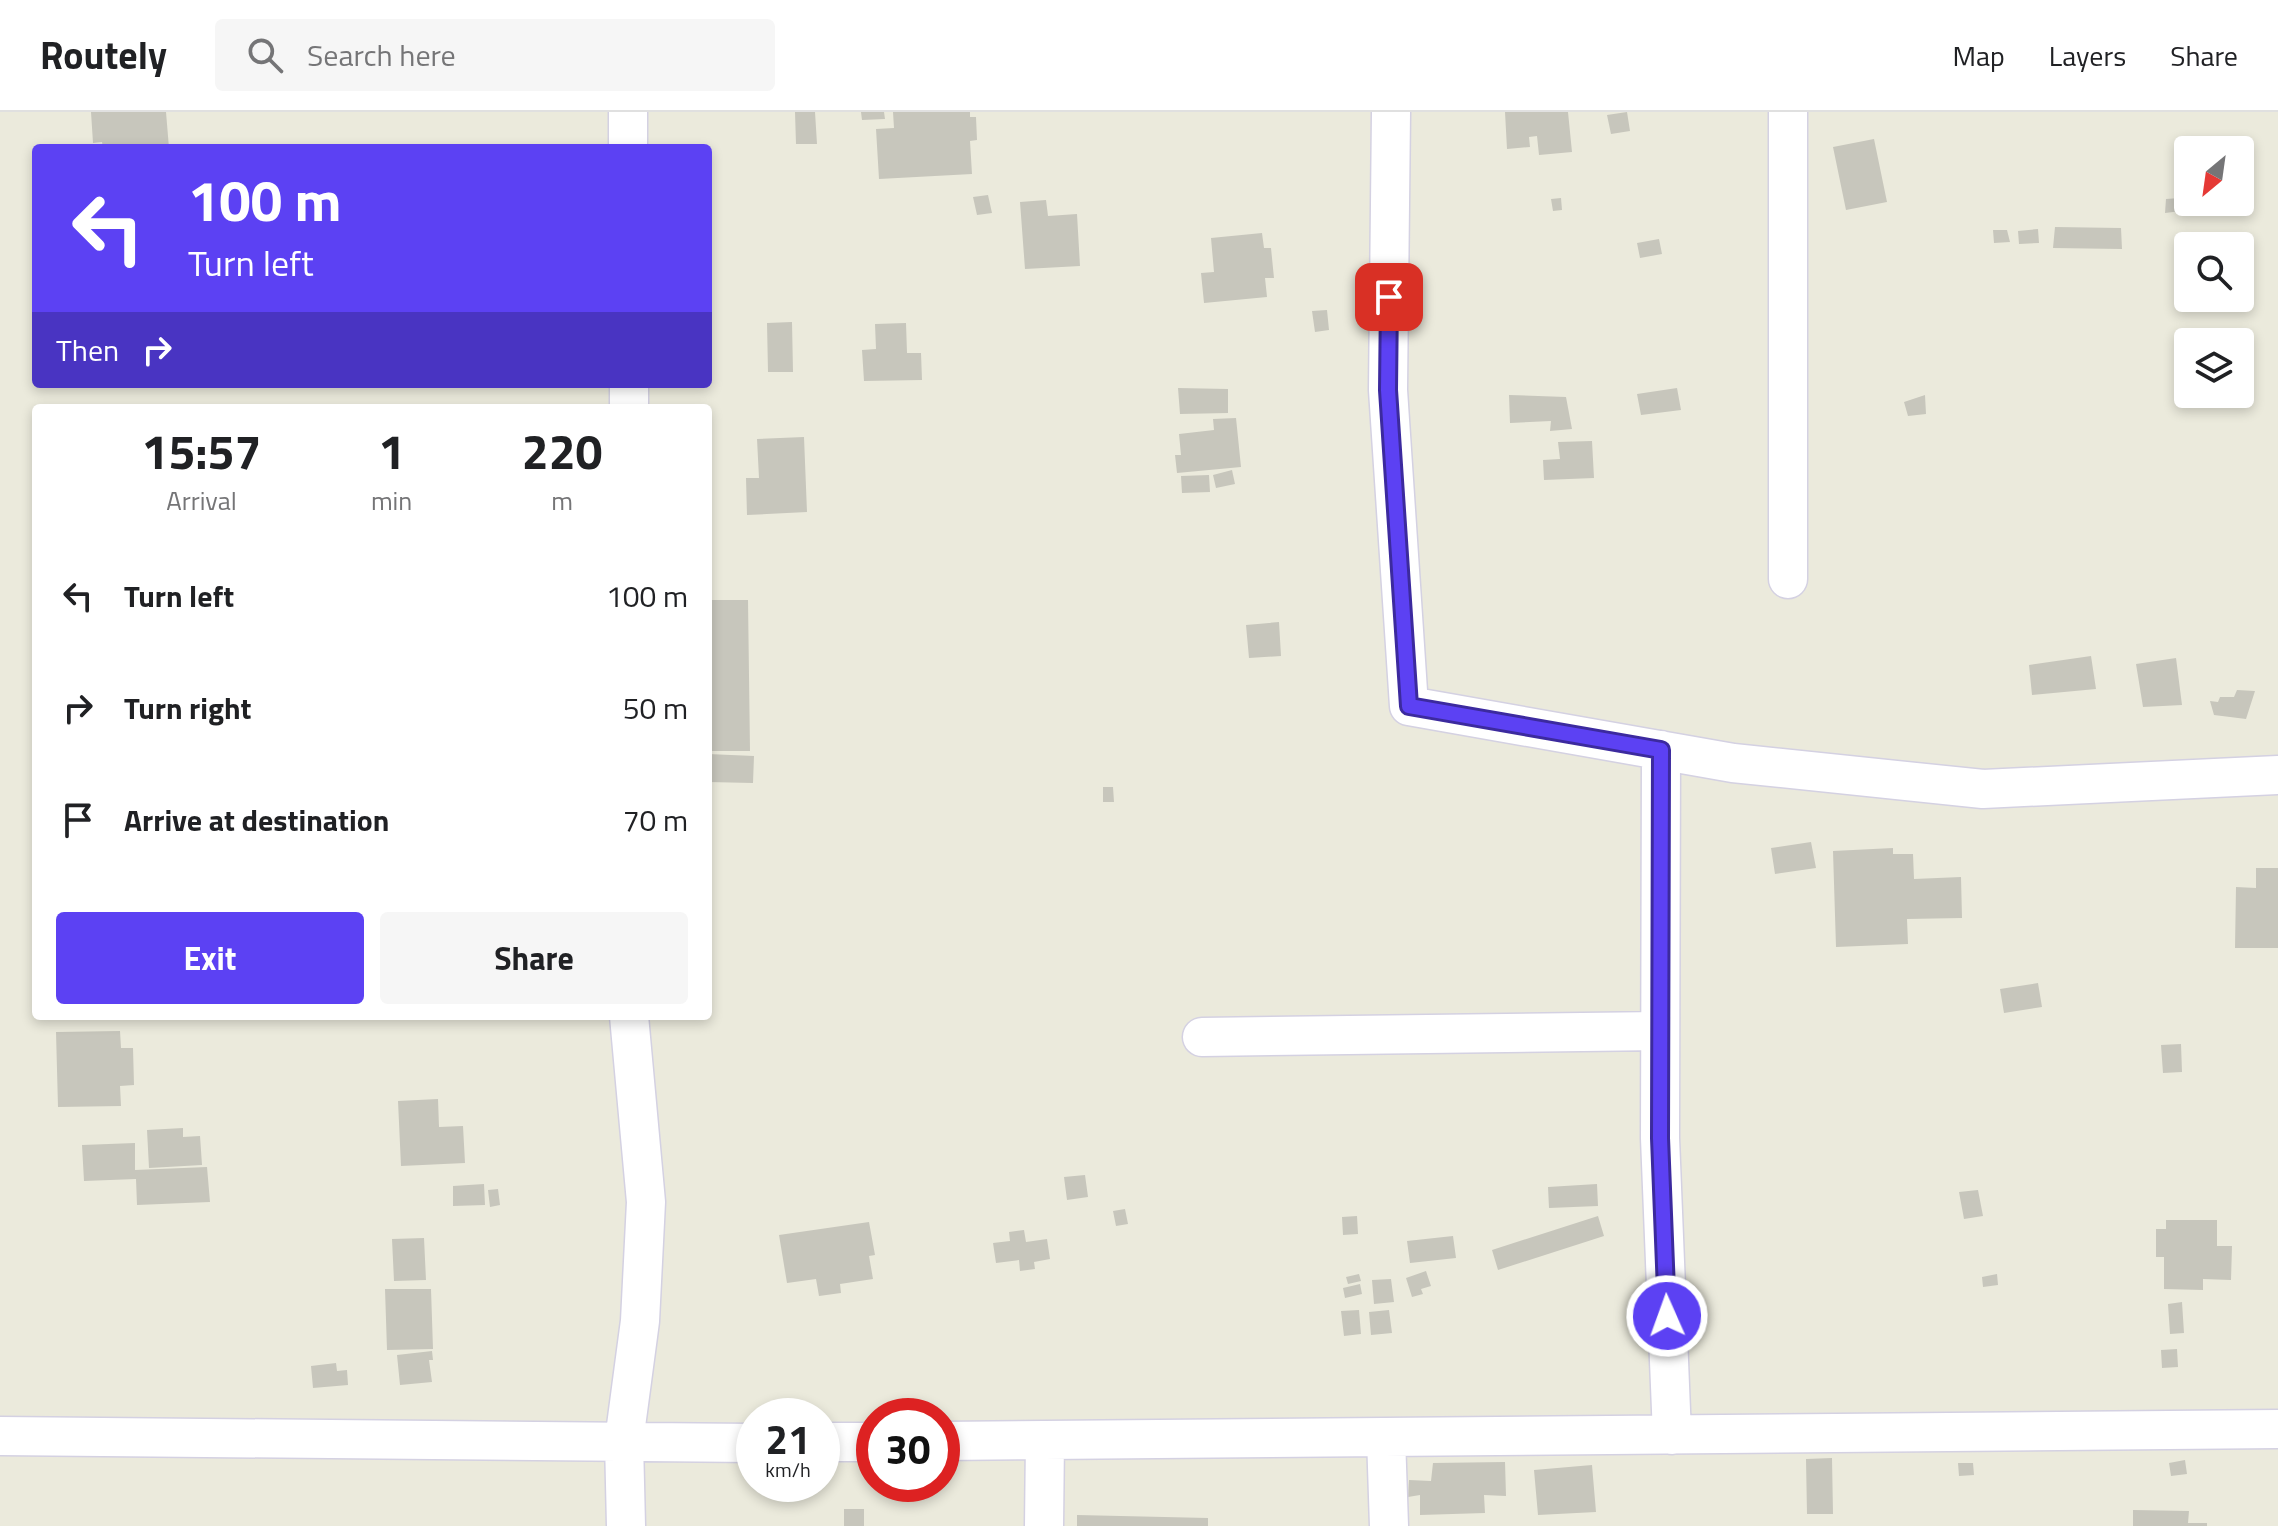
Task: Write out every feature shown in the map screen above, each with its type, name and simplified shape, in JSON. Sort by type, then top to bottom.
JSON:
[{"type":"street","points":[[628,112],[628,144]]},
{"type":"street","points":[[1391,112],[1388,390],[1409,706],[1733,763],[1983,789],[2278,775]]},
{"type":"street","points":[[1788,112],[1788,579]]},
{"type":"street","points":[[1661,750],[1660,1138],[1672,1435]]},
{"type":"street","points":[[626,1526],[624,1441],[640,1321],[646,1202],[629,1020]]},
{"type":"street","points":[[1202,1037],[1660,1031]]},
{"type":"street","points":[[960,1441],[2278,1429]]},
{"type":"street","points":[[0,1436],[736,1443]]},
{"type":"street","points":[[1386,1437],[1389,1526]]},
{"type":"street","points":[[1044,1526],[1045,1440]]},
{"type":"building","points":[[91,112],[166,112],[169,144],[93,143]]},
{"type":"building","points":[[795,112],[815,112],[817,144],[796,144]]},
{"type":"building","points":[[861,112],[884,112],[885,119],[862,120]]},
{"type":"building","points":[[893,112],[970,112],[970,117],[976,117],[977,140],[970,141],[972,174],[879,179],[876,129],[894,128]]},
{"type":"building","points":[[1505,112],[1568,112],[1572,152],[1539,155],[1537,136],[1529,137],[1530,147],[1507,149]]},
{"type":"building","points":[[1627,112],[1630,131],[1611,134],[1607,115]]},
{"type":"building","points":[[1874,139],[1887,202],[1846,210],[1833,147]]},
{"type":"building","points":[[988,195],[992,213],[977,215],[973,197]]},
{"type":"building","points":[[1561,198],[1562,210],[1553,211],[1551,199]]},
{"type":"building","points":[[2174,198],[2174,212],[2165,213],[2166,199]]},
{"type":"building","points":[[1046,200],[1048,216],[1077,214],[1080,266],[1025,269],[1020,202]]},
{"type":"building","points":[[2055,227],[2121,228],[2122,249],[2053,248]]},
{"type":"building","points":[[2038,229],[2039,243],[2019,244],[2018,231]]},
{"type":"building","points":[[1993,230],[2007,230],[2010,242],[1994,243]]},
{"type":"building","points":[[1262,233],[1264,248],[1271,248],[1274,278],[1265,278],[1267,297],[1204,303],[1201,273],[1214,272],[1211,238]]},
{"type":"building","points":[[1659,239],[1662,254],[1640,258],[1637,243]]},
{"type":"building","points":[[1327,310],[1329,330],[1315,332],[1312,311]]},
{"type":"building","points":[[792,322],[793,372],[768,372],[767,323]]},
{"type":"building","points":[[906,323],[907,353],[921,353],[922,380],[864,381],[862,350],[876,349],[875,324]]},
{"type":"building","points":[[1178,388],[1228,389],[1228,413],[1180,414]]},
{"type":"building","points":[[1677,388],[1681,410],[1641,415],[1637,394]]},
{"type":"building","points":[[1509,395],[1566,397],[1572,429],[1550,431],[1551,421],[1510,423]]},
{"type":"building","points":[[1925,395],[1926,414],[1908,416],[1904,402]]},
{"type":"building","points":[[1236,418],[1241,467],[1177,473],[1175,455],[1181,455],[1179,434],[1214,430],[1213,419]]},
{"type":"building","points":[[804,437],[807,512],[747,515],[746,478],[759,478],[757,439]]},
{"type":"building","points":[[1592,441],[1594,478],[1544,480],[1543,460],[1560,459],[1558,442]]},
{"type":"building","points":[[1232,470],[1235,484],[1216,488],[1213,475]]},
{"type":"building","points":[[1209,475],[1210,492],[1182,493],[1181,476]]},
{"type":"building","points":[[712,600],[748,600],[750,751],[712,751]]},
{"type":"building","points":[[1279,622],[1281,656],[1249,658],[1246,625]]},
{"type":"building","points":[[2091,656],[2096,689],[2032,695],[2029,665]]},
{"type":"building","points":[[2176,658],[2182,705],[2143,707],[2136,664]]},
{"type":"building","points":[[2237,690],[2255,691],[2246,719],[2214,715],[2210,701],[2234,697]]},
{"type":"building","points":[[712,754],[754,756],[753,783],[712,782]]},
{"type":"building","points":[[1103,787],[1113,787],[1114,802],[1103,802]]},
{"type":"building","points":[[1811,842],[1816,868],[1775,874],[1771,848]]},
{"type":"building","points":[[1893,848],[1893,854],[1913,854],[1914,879],[1961,877],[1962,918],[1907,919],[1908,944],[1836,947],[1833,851]]},
{"type":"building","points":[[2256,868],[2278,868],[2278,948],[2235,948],[2236,887],[2256,888]]},
{"type":"building","points":[[2038,983],[2042,1007],[2004,1013],[2000,989]]},
{"type":"building","points":[[120,1031],[121,1048],[133,1048],[134,1085],[120,1086],[121,1106],[58,1107],[56,1032]]},
{"type":"building","points":[[2181,1044],[2182,1072],[2163,1073],[2161,1045]]},
{"type":"building","points":[[438,1099],[439,1127],[463,1126],[465,1163],[401,1166],[398,1101]]},
{"type":"building","points":[[183,1128],[183,1137],[200,1136],[202,1165],[149,1168],[147,1130]]},
{"type":"building","points":[[135,1143],[135,1170],[207,1167],[210,1202],[137,1205],[136,1179],[84,1181],[82,1145]]},
{"type":"building","points":[[1085,1175],[1088,1197],[1067,1200],[1064,1177]]},
{"type":"building","points":[[484,1184],[485,1205],[453,1206],[453,1186]]},
{"type":"building","points":[[1597,1184],[1598,1206],[1549,1208],[1548,1187]]},
{"type":"building","points":[[498,1189],[500,1205],[490,1207],[488,1190]]},
{"type":"building","points":[[1978,1190],[1983,1216],[1964,1219],[1959,1192]]},
{"type":"building","points":[[1125,1209],[1128,1224],[1116,1226],[1113,1211]]},
{"type":"building","points":[[1357,1216],[1358,1234],[1343,1235],[1342,1217]]},
{"type":"building","points":[[1598,1216],[1604,1236],[1498,1270],[1492,1250]]},
{"type":"building","points":[[2166,1220],[2217,1220],[2217,1246],[2232,1246],[2231,1280],[2203,1279],[2203,1290],[2164,1289],[2164,1257],[2156,1257],[2156,1229],[2166,1229]]},
{"type":"building","points":[[869,1222],[875,1255],[869,1256],[873,1279],[840,1284],[841,1293],[819,1296],[816,1279],[787,1283],[779,1235]]},
{"type":"building","points":[[1024,1230],[1026,1242],[1047,1239],[1050,1259],[1034,1262],[1035,1269],[1020,1271],[1019,1260],[996,1263],[993,1243],[1010,1241],[1009,1232]]},
{"type":"building","points":[[1453,1236],[1456,1258],[1410,1263],[1407,1241]]},
{"type":"building","points":[[424,1238],[426,1280],[394,1281],[392,1239]]},
{"type":"building","points":[[1426,1271],[1431,1286],[1421,1289],[1423,1294],[1412,1297],[1406,1278]]},
{"type":"building","points":[[1359,1274],[1361,1281],[1348,1284],[1346,1277]]},
{"type":"building","points":[[1997,1274],[1998,1285],[1983,1287],[1982,1277]]},
{"type":"building","points":[[1391,1279],[1394,1302],[1374,1304],[1372,1280]]},
{"type":"building","points":[[1360,1284],[1362,1294],[1345,1298],[1343,1288]]},
{"type":"building","points":[[385,1289],[431,1289],[433,1349],[387,1350]]},
{"type":"building","points":[[2182,1302],[2184,1333],[2170,1334],[2168,1304]]},
{"type":"building","points":[[1359,1310],[1361,1334],[1344,1336],[1341,1311]]},
{"type":"building","points":[[1389,1310],[1392,1333],[1371,1335],[1369,1312]]},
{"type":"building","points":[[2177,1349],[2178,1367],[2162,1368],[2161,1350]]},
{"type":"building","points":[[432,1351],[433,1360],[429,1360],[432,1382],[400,1385],[397,1355]]},
{"type":"building","points":[[336,1363],[337,1371],[347,1370],[348,1385],[313,1388],[311,1366]]},
{"type":"building","points":[[1832,1458],[1833,1514],[1807,1514],[1806,1459]]},
{"type":"building","points":[[2185,1460],[2187,1474],[2171,1476],[2169,1463]]},
{"type":"building","points":[[1505,1462],[1506,1496],[1484,1495],[1485,1513],[1420,1515],[1420,1495],[1408,1497],[1409,1480],[1431,1481],[1433,1463]]},
{"type":"building","points":[[1958,1463],[1973,1463],[1974,1475],[1959,1476]]},
{"type":"building","points":[[1592,1465],[1596,1512],[1538,1515],[1534,1470]]},
{"type":"building","points":[[844,1509],[864,1509],[864,1526],[844,1526]]},
{"type":"building","points":[[2133,1510],[2189,1511],[2188,1523],[2207,1523],[2207,1526],[2133,1526]]},
{"type":"building","points":[[1077,1515],[1208,1518],[1208,1526],[1077,1526]]},
{"type":"route","points":[[1389,297],[1388,390],[1409,706],[1661,750],[1660,1138],[1667,1316]]}]
